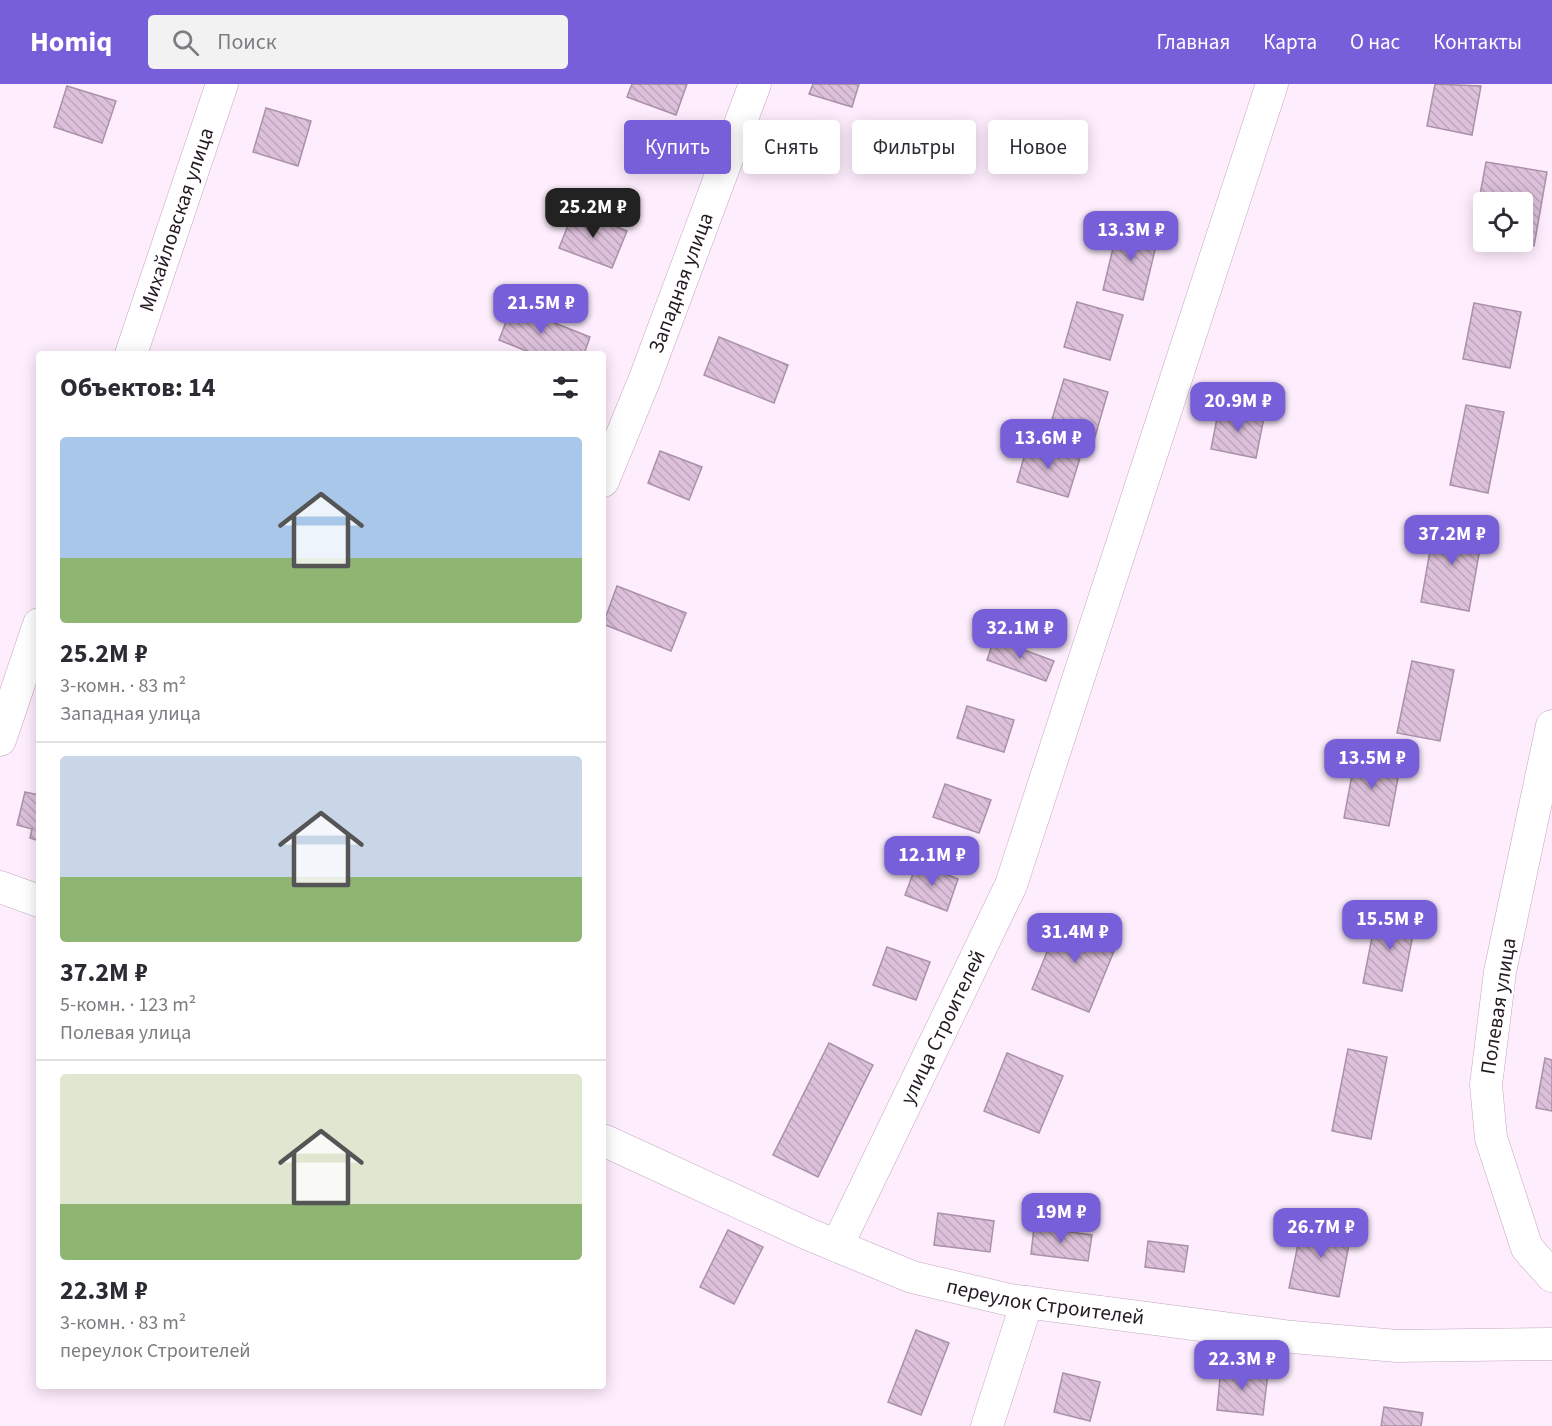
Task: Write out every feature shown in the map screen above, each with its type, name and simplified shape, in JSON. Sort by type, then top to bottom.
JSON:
[{"type":"street","name":"Михайловская улица","points":[[131,351],[222,84]]},
{"type":"street","name":"Западная улица","points":[[606,474],[644,381],[755,84]]},
{"type":"street","name":"улица Строителей","points":[[837,1246],[1011,885],[1272,84]]},
{"type":"street","points":[[0,740],[36,633]]},
{"type":"street","name":"Полевая улица","points":[[1552,726],[1500,972],[1486,1085],[1491,1138],[1527,1248],[1552,1276]]},
{"type":"street","points":[[0,887],[36,900]]},
{"type":"street","name":"переулок Строителей","points":[[606,1141],[837,1246],[912,1277],[1027,1302],[1292,1337],[1397,1346],[1552,1344]]},
{"type":"street","points":[[987,1426],[1027,1302]]},
{"type":"building","points":[[632,84],[687,84],[676,115],[627,97]]},
{"type":"building","points":[[813,84],[859,84],[852,107],[809,94]]},
{"type":"building","points":[[1435,84],[1481,86],[1472,135],[1427,126]]},
{"type":"building","points":[[67,86],[116,101],[102,143],[54,127]]},
{"type":"building","points":[[266,108],[311,121],[298,166],[253,152]]},
{"type":"building","points":[[1486,162],[1547,172],[1534,246],[1533,192],[1480,192]]},
{"type":"building","points":[[574,210],[627,231],[612,268],[559,248]]},
{"type":"building","points":[[1119,223],[1159,233],[1143,300],[1103,290]]},
{"type":"building","points":[[1077,302],[1123,315],[1110,360],[1064,347]]},
{"type":"building","points":[[1474,303],[1521,312],[1510,368],[1463,359]]},
{"type":"building","points":[[512,306],[590,337],[585,351],[526,351],[499,340]]},
{"type":"building","points":[[719,337],[788,365],[774,403],[704,375]]},
{"type":"building","points":[[1064,379],[1108,392],[1094,440],[1050,426]]},
{"type":"building","points":[[1466,405],[1504,412],[1488,493],[1450,485]]},
{"type":"building","points":[[1219,408],[1264,417],[1256,458],[1211,449]]},
{"type":"building","points":[[1028,443],[1080,458],[1068,497],[1017,482]]},
{"type":"building","points":[[660,451],[702,467],[689,500],[648,483]]},
{"type":"building","points":[[1435,522],[1483,531],[1469,611],[1421,602]]},
{"type":"building","points":[[617,586],[686,613],[671,651],[606,625],[606,616]]},
{"type":"building","points":[[994,639],[1054,661],[1046,681],[987,660]]},
{"type":"building","points":[[1412,661],[1454,670],[1440,741],[1397,733]]},
{"type":"building","points":[[967,706],[1014,720],[1004,752],[957,738]]},
{"type":"building","points":[[1356,753],[1401,762],[1389,826],[1344,818]]},
{"type":"building","points":[[945,784],[991,800],[979,833],[933,817]]},
{"type":"building","points":[[25,792],[36,794],[36,840],[30,838],[32,829],[17,825]]},
{"type":"building","points":[[917,863],[958,879],[947,911],[905,895]]},
{"type":"building","points":[[1377,912],[1416,919],[1402,991],[1363,983]]},
{"type":"building","points":[[1062,915],[1119,939],[1089,1012],[1032,989]]},
{"type":"building","points":[[887,947],[930,962],[916,1000],[873,985]]},
{"type":"building","points":[[829,1043],[873,1065],[818,1177],[773,1155]]},
{"type":"building","points":[[1348,1049],[1387,1057],[1371,1139],[1332,1131]]},
{"type":"building","points":[[1007,1053],[1063,1076],[1039,1133],[984,1111]]},
{"type":"building","points":[[1545,1058],[1552,1060],[1552,1111],[1536,1108]]},
{"type":"building","points":[[938,1213],[994,1221],[990,1252],[934,1245]]},
{"type":"building","points":[[1303,1220],[1352,1229],[1339,1297],[1289,1288]]},
{"type":"building","points":[[1034,1227],[1092,1235],[1088,1261],[1031,1254]]},
{"type":"building","points":[[728,1230],[763,1247],[734,1304],[700,1287]]},
{"type":"building","points":[[1148,1241],[1188,1246],[1184,1272],[1145,1267]]},
{"type":"building","points":[[916,1330],[949,1343],[921,1415],[888,1402]]},
{"type":"building","points":[[1221,1367],[1268,1373],[1263,1415],[1217,1410]]},
{"type":"building","points":[[1063,1373],[1100,1382],[1090,1421],[1054,1412]]},
{"type":"building","points":[[1384,1407],[1423,1413],[1421,1426],[1381,1426]]}]
